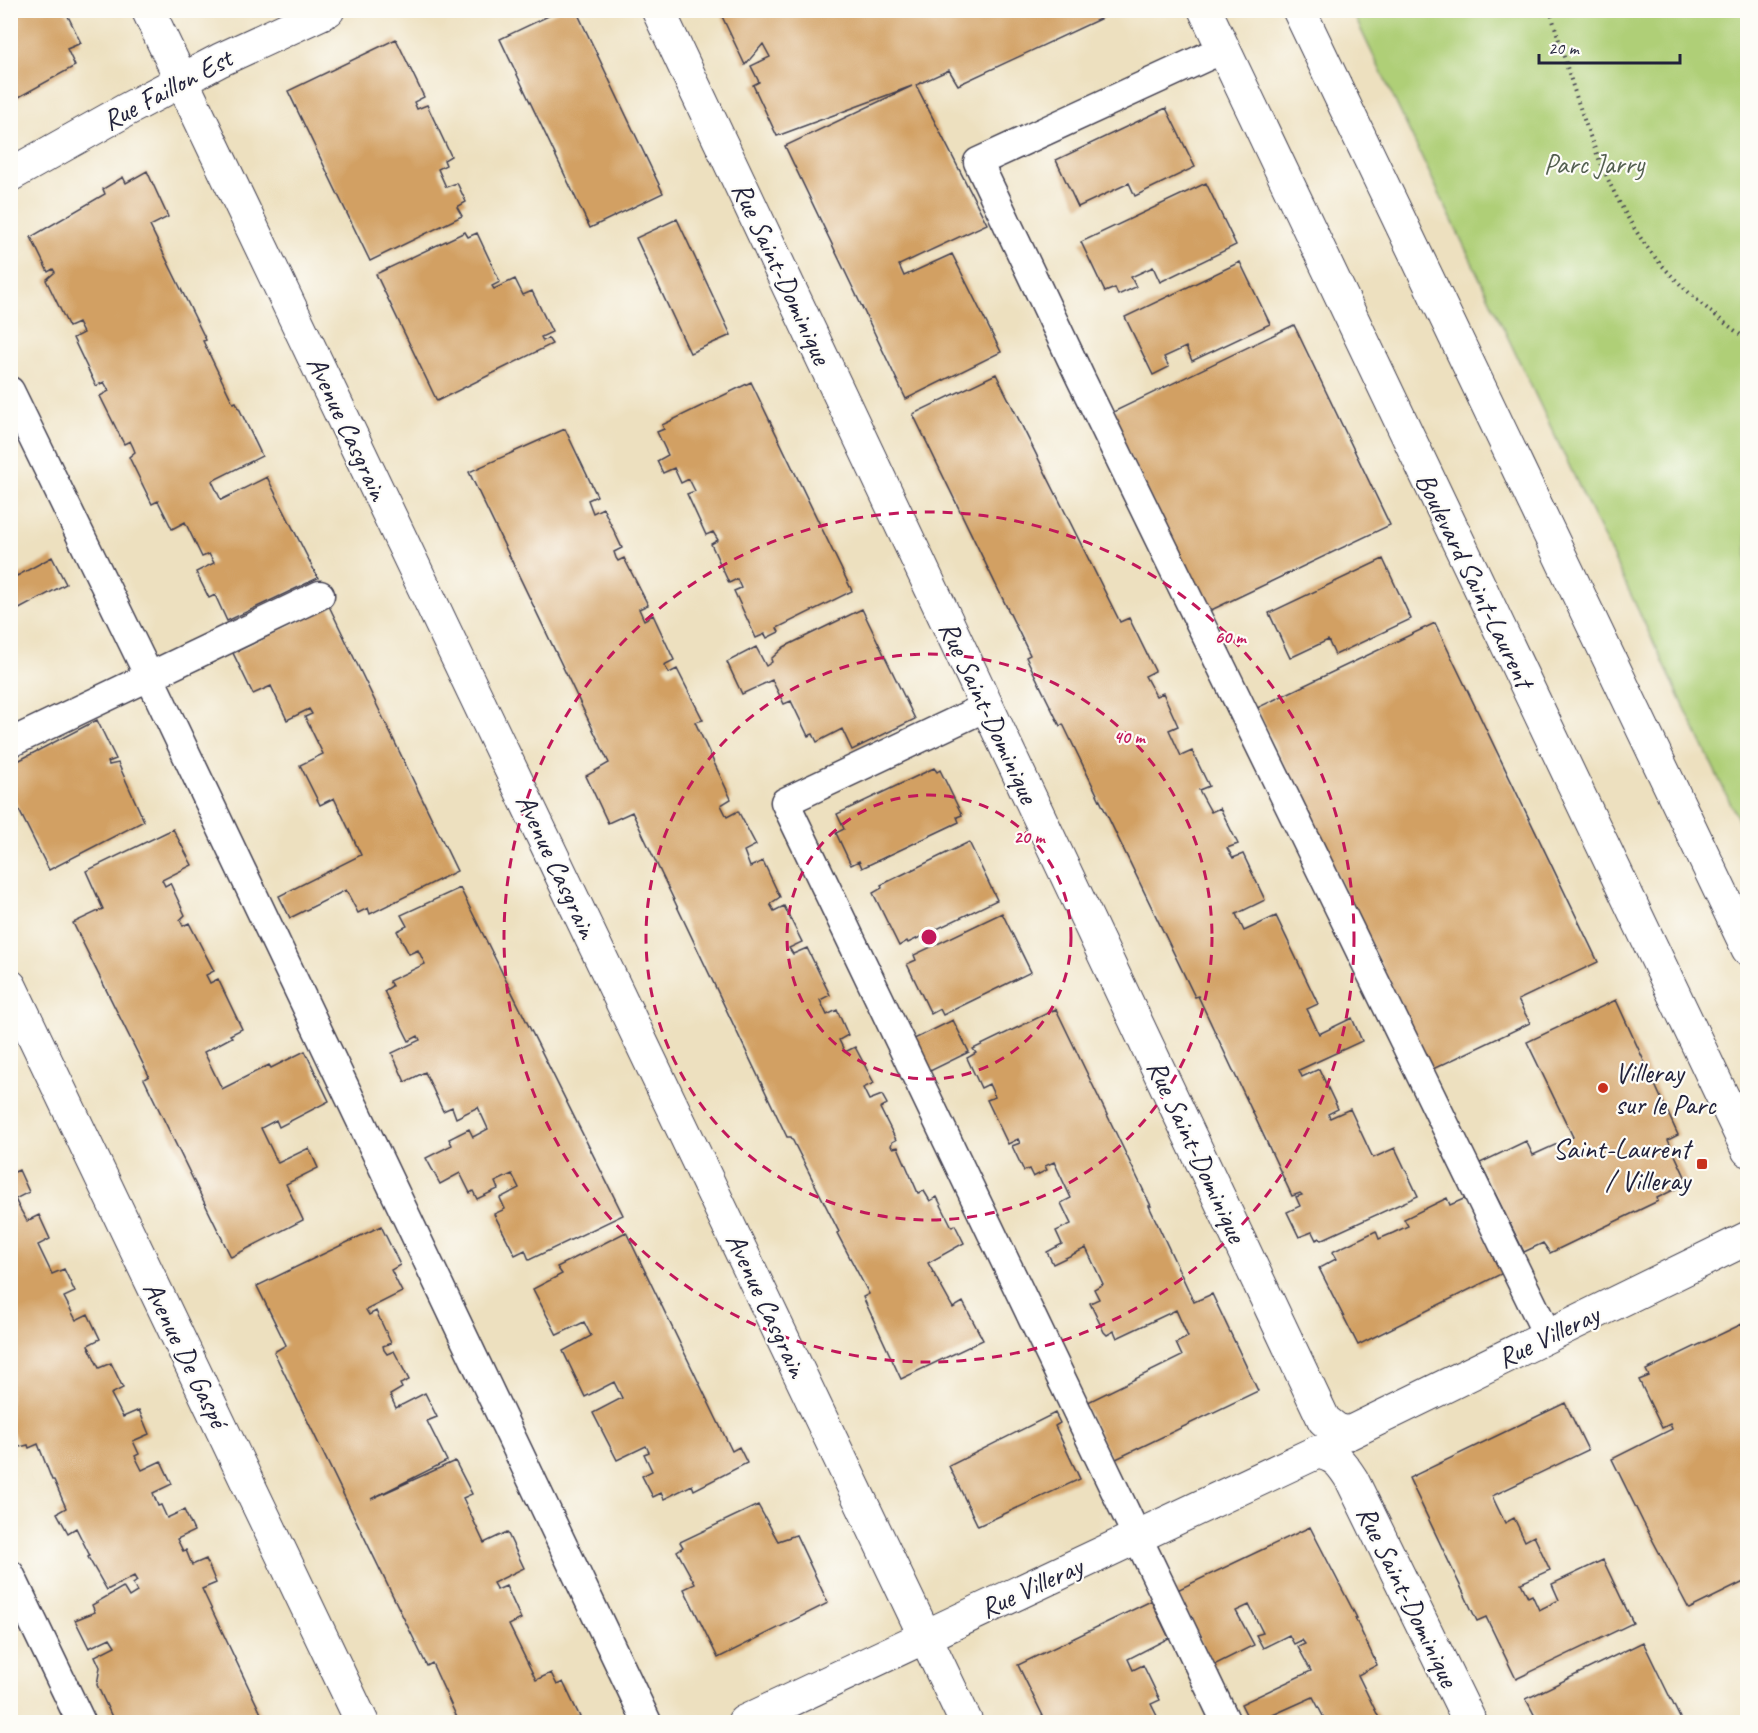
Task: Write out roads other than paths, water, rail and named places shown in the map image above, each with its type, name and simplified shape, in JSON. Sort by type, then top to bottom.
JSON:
[{"type":"street","name":"Avenue Casgrain","points":[[148,10],[966,1722]]},
{"type":"street","name":"Rue Faillon Est","points":[[10,175],[182,80],[328,10]]},
{"type":"street","name":"Rue Saint-Dominique","points":[[658,10],[1324,1420],[1337,1430],[1349,1433]]},
{"type":"street","name":"Boulevard Saint-Laurent","points":[[1205,10],[1748,1150]]},
{"type":"street","points":[[1299,10],[1748,949]]},
{"type":"street","name":"Avenue De Gaspé","points":[[10,986],[362,1722]]},
{"type":"street","name":"Rue Villeray","points":[[1349,1433],[1748,1238]]},
{"type":"street","name":"Rue Saint-Dominique","points":[[1317,1452],[1330,1454],[1339,1460],[1352,1480],[1470,1722]]},
{"type":"street","name":"Rue Villeray","points":[[744,1722],[1317,1452]]},
{"type":"lane","points":[[1223,49],[978,162],[1081,379],[1548,1336]]},
{"type":"lane","points":[[10,391],[149,676],[647,1722]]},
{"type":"lane","points":[[10,743],[320,595]]},
{"type":"lane","points":[[986,707],[785,802],[1226,1722]]},
{"type":"lane","points":[[10,1575],[81,1722]]},
{"type":"place","name":"Villeray sur le Parc","points":[[1603,1088]]},
{"type":"place","name":"Saint-Laurent / Villeray","points":[[1702,1164]]},
{"type":"park label","name":"Parc Jarry","points":[[1594,163]]}]
